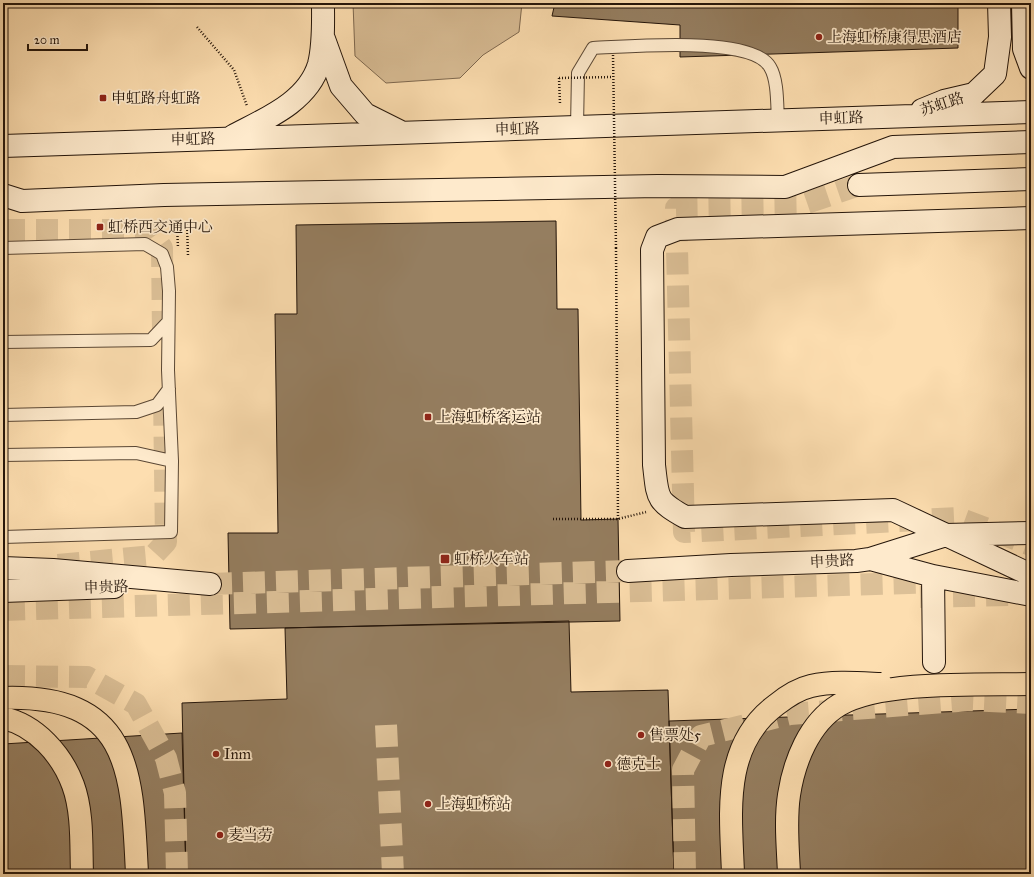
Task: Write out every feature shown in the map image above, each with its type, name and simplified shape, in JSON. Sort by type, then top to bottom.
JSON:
[{"type":"highway","points":[[733,874],[731,806],[733,775],[741,750],[753,726],[768,711],[786,697],[809,686],[835,683],[930,687]]},
{"type":"highway","points":[[789,874],[788,796],[796,766],[805,743],[821,722],[839,705],[860,696],[887,690],[930,687],[1031,684]]},
{"type":"highway","points":[[3,698],[42,698],[72,706],[93,718],[112,739],[123,761],[131,791],[137,874]]},
{"type":"highway","points":[[3,718],[27,727],[43,738],[54,753],[73,785],[78,805],[82,874]]},
{"type":"street","points":[[229,139],[279,112],[308,88],[319,64],[323,37],[323,3]]},
{"type":"street","name":"苏虹路","points":[[906,116],[944,101],[974,94],[995,74],[1000,37],[999,3]]},
{"type":"street","points":[[1023,3],[1024,49],[1031,68]]},
{"type":"street","points":[[323,37],[341,86],[365,114],[402,133]]},
{"type":"street","name":"申虹路","points":[[3,146],[103,141],[229,139],[1031,112]]},
{"type":"street","points":[[980,114],[1031,129]]},
{"type":"street","points":[[3,195],[22,201],[204,195],[658,186],[785,187],[893,147],[1031,142]]},
{"type":"street","points":[[859,184],[1031,180]]},
{"type":"street","points":[[1031,218],[678,229],[657,237],[652,250],[654,465],[658,495],[666,506],[685,517],[893,510],[1031,575]]},
{"type":"street","points":[[870,559],[946,535],[1031,533]]},
{"type":"street","name":"申贵路","points":[[628,571],[731,565],[856,561],[870,559],[933,576],[1031,595]]},
{"type":"street","name":"申贵路","points":[[3,568],[53,570],[210,584],[3,591]]},
{"type":"street","points":[[933,576],[934,662]]},
{"type":"lane","points":[[577,127],[578,73],[593,48],[675,45],[722,47],[755,54],[770,66],[776,88],[778,120]]},
{"type":"lane","points":[[3,248],[145,244],[162,254],[167,267],[169,291],[169,390],[172,461],[171,532],[3,537]]},
{"type":"lane","points":[[3,342],[151,340],[168,322]]},
{"type":"lane","points":[[3,415],[136,412],[157,405],[169,390]]},
{"type":"lane","points":[[3,455],[136,453],[172,461]]},
{"type":"path","points":[[197,27],[234,70],[254,126]]},
{"type":"path","points":[[613,55],[618,519]]},
{"type":"path","points":[[559,78],[613,77]]},
{"type":"path","points":[[177,224],[178,250]]},
{"type":"path","points":[[187,224],[188,256]]},
{"type":"path","points":[[552,519],[618,519],[666,506]]},
{"type":"shaded area","points":[[353,3],[522,3],[519,32],[483,55],[460,78],[386,83],[355,56]]},
{"type":"building","name":"上海虹桥康得思酒店","points":[[555,3],[958,3],[958,48],[680,57],[680,25],[552,16]]},
{"type":"building","points":[[3,5],[4,54],[3,54]]},
{"type":"building","name":"上海虹桥客运站","points":[[556,221],[557,309],[578,309],[581,520],[618,519],[620,621],[230,629],[228,533],[278,533],[275,314],[297,314],[296,225]]},
{"type":"building","name":"上海虹桥站","points":[[569,621],[571,692],[668,690],[674,874],[186,874],[182,703],[287,699],[285,628]]},
{"type":"building","points":[[1031,709],[1031,874],[674,874],[669,721]]},
{"type":"building","points":[[182,733],[186,874],[3,874],[3,744]]},
{"type":"tunnel","points":[[859,185],[798,206],[676,208],[684,532],[958,518],[1031,545]]},
{"type":"tunnel","points":[[3,230],[149,230],[162,248],[163,333]]},
{"type":"tunnel","points":[[58,565],[153,556],[166,542],[164,395]]},
{"type":"tunnel","points":[[210,584],[628,571]]},
{"type":"tunnel","points":[[3,610],[945,582]]},
{"type":"tunnel","points":[[920,597],[1008,595]]},
{"type":"tunnel","points":[[3,676],[87,677],[136,704],[166,758],[175,793],[177,874]]},
{"type":"tunnel","points":[[685,874],[683,770],[701,736],[790,714],[970,700],[1031,703]]},
{"type":"tunnel","points":[[386,725],[393,874]]},
{"type":"place","name":"上海虹桥康得思酒店","points":[[819,37]]},
{"type":"place","name":"申虹路舟虹路","points":[[103,98]]},
{"type":"place","name":"虹桥西交通中心","points":[[100,227]]},
{"type":"place","name":"上海虹桥客运站","points":[[428,417]]},
{"type":"place","name":"虹桥火车站","points":[[445,559]]},
{"type":"place","name":"售票处5","points":[[641,735]]},
{"type":"place","name":"Inm","points":[[216,754]]},
{"type":"place","name":"德克士","points":[[608,764]]},
{"type":"place","name":"上海虹桥站","points":[[428,804]]},
{"type":"place","name":"麦当劳","points":[[220,835]]}]
